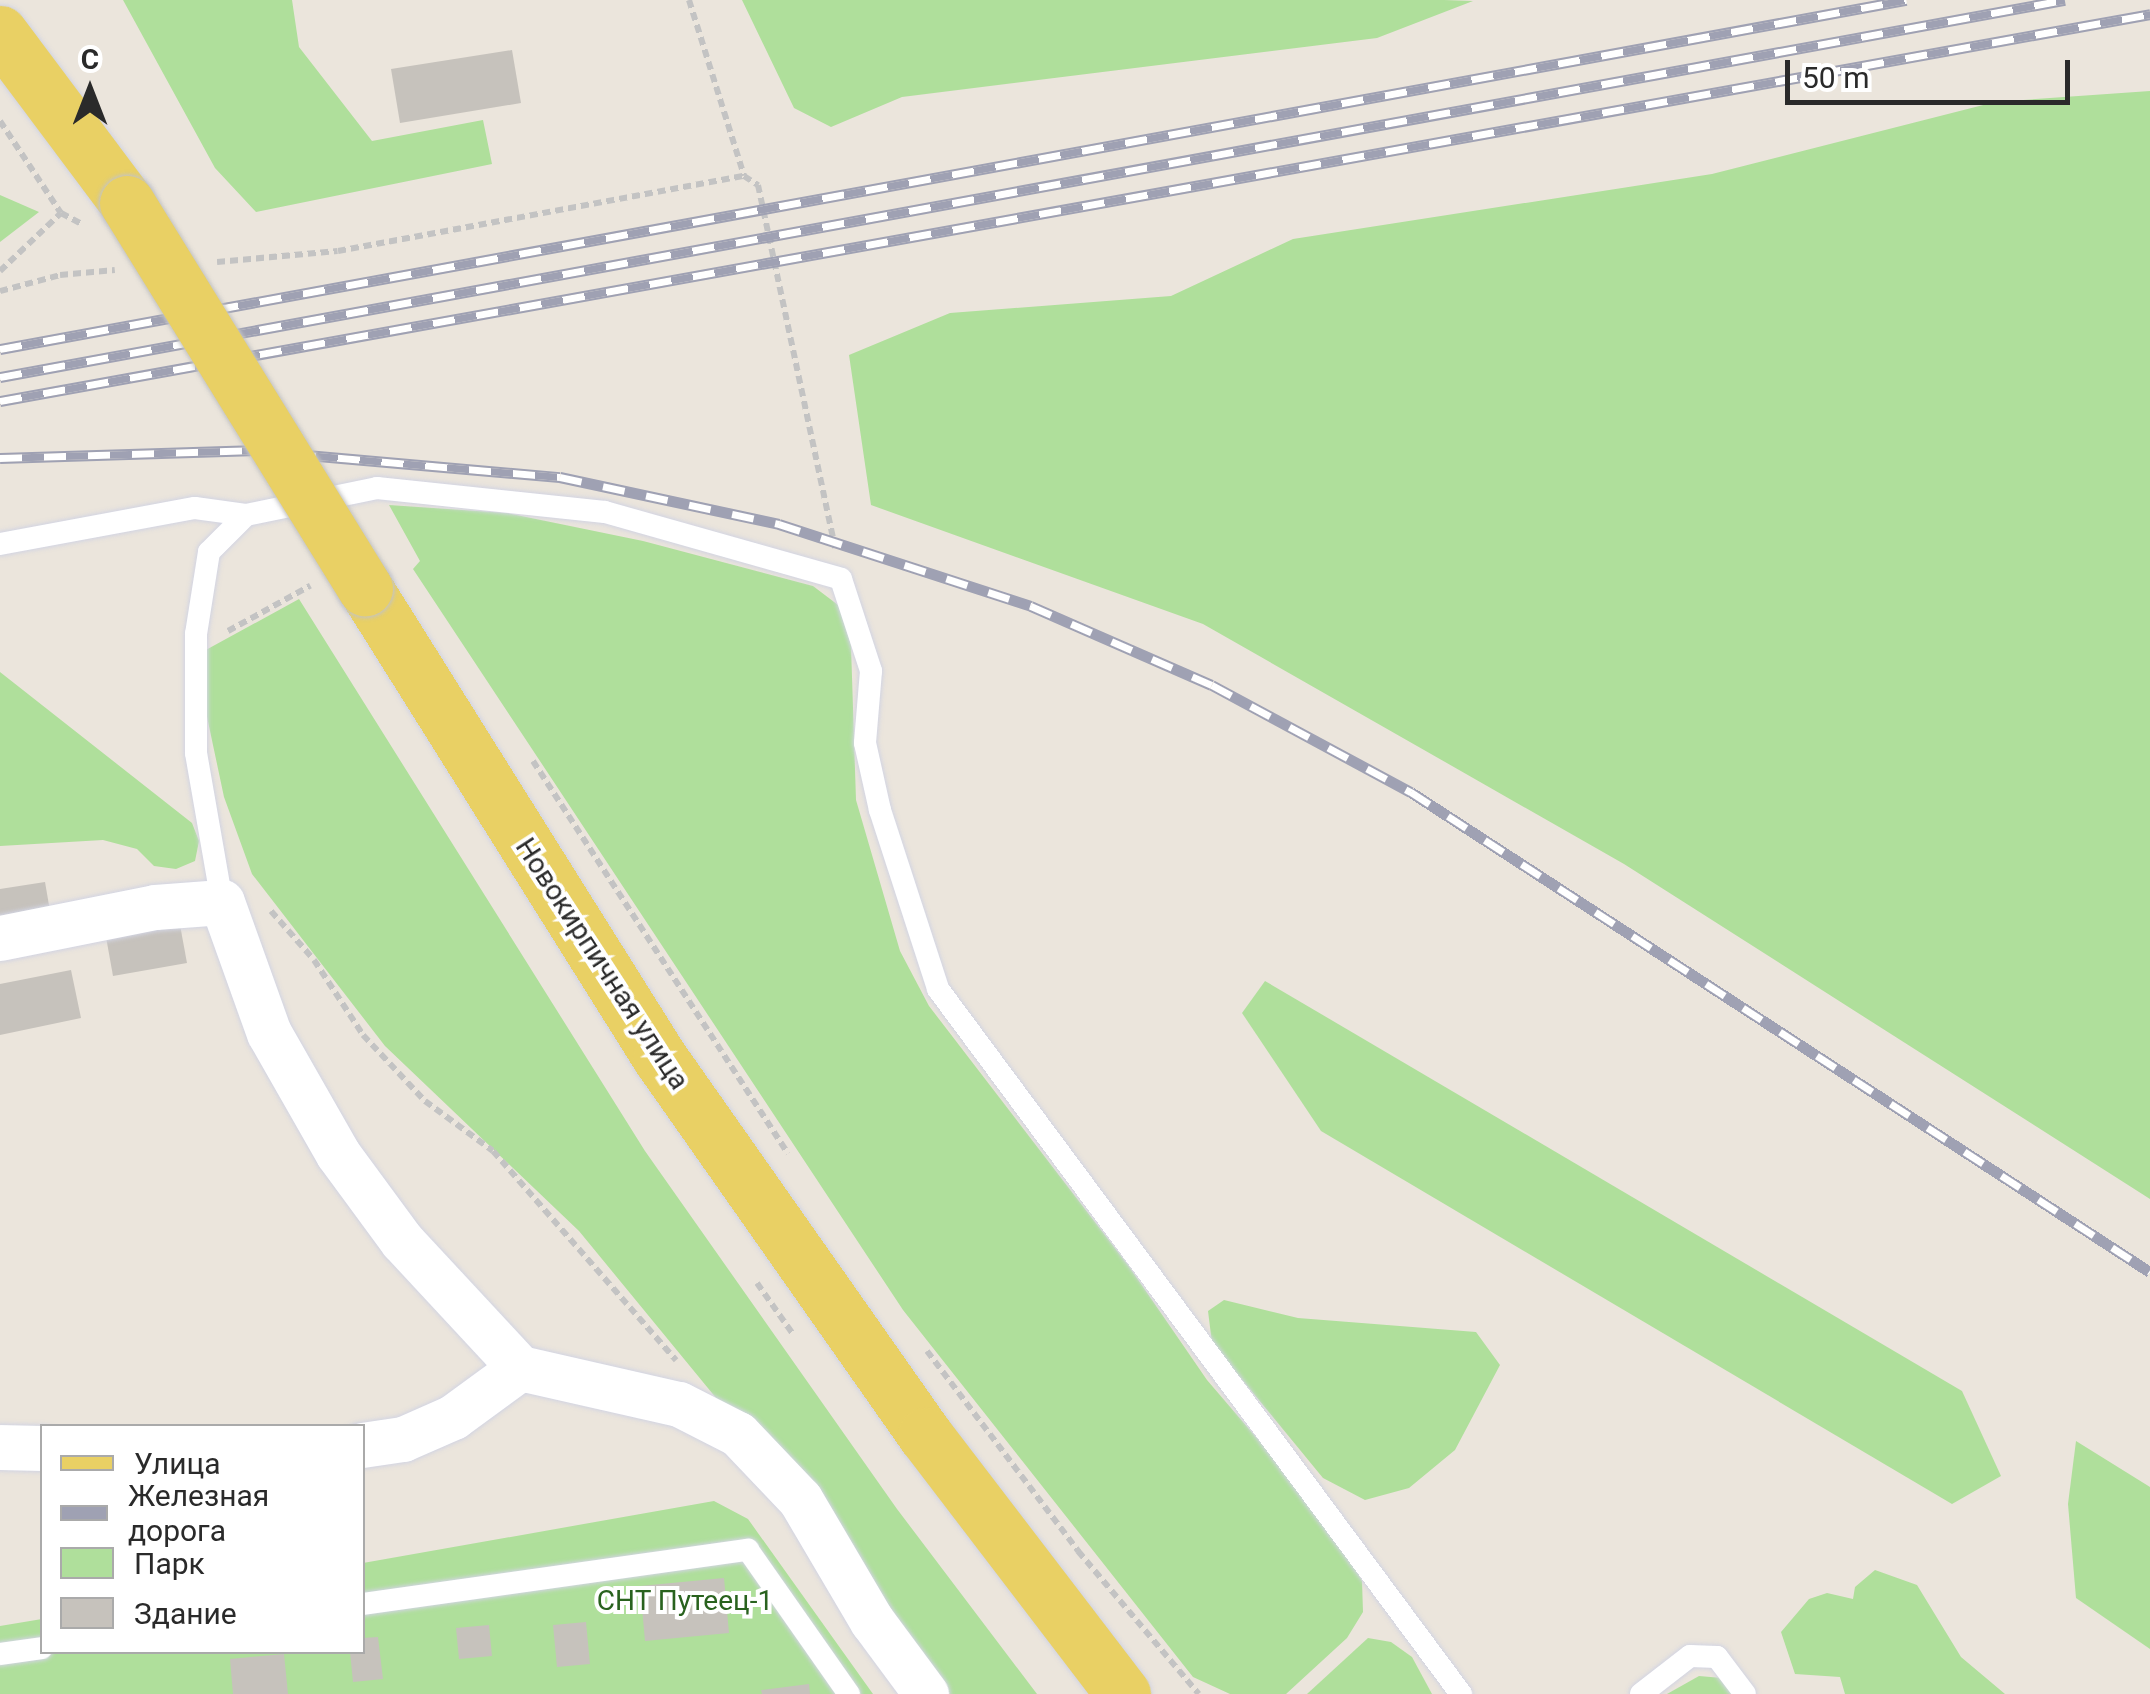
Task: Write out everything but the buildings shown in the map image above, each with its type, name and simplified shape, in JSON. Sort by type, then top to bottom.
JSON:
[{"type":"main road","name":"Новокирпичная улица","points":[[0,33],[107,215],[364,588],[660,1058],[925,1435],[1124,1694]]},
{"type":"street","points":[[0,938],[155,907],[242,902],[269,1033],[338,1154],[402,1242],[520,1368],[679,1404],[738,1434],[800,1499],[872,1621],[926,1694]]},
{"type":"street","points":[[365,1444],[403,1438],[453,1417],[520,1368]]},
{"type":"street","points":[[0,1447],[40,1448]]},
{"type":"lane","points":[[0,544],[196,508],[246,515],[377,488],[605,512],[841,579],[871,671],[865,743],[880,810],[938,989],[1461,1694]]},
{"type":"lane","points":[[242,902],[196,753],[196,649],[209,552],[246,515]]},
{"type":"lane","points":[[365,1604],[748,1550],[849,1694]]},
{"type":"lane","points":[[0,1654],[40,1648]]},
{"type":"lane","points":[[1641,1694],[1690,1656],[1716,1657],[1745,1694]]},
{"type":"path","points":[[689,0],[744,176],[758,185],[841,579]]},
{"type":"path","points":[[0,121],[62,213]]},
{"type":"path","points":[[199,263],[338,252],[744,176]]},
{"type":"path","points":[[0,272],[62,213],[107,215]]},
{"type":"path","points":[[0,291],[60,275],[120,270]]},
{"type":"path","points":[[196,649],[310,586]]},
{"type":"path","points":[[522,744],[799,1171]]},
{"type":"path","points":[[242,902],[314,960],[363,1035],[425,1101],[493,1151],[688,1375]]},
{"type":"path","points":[[924,1347],[1078,1551],[1199,1694]]},
{"type":"green space","points":[[123,0],[292,0],[299,47],[372,141],[483,120],[492,164],[256,212],[215,168]]},
{"type":"green space","points":[[742,0],[1473,1],[1377,38],[902,97],[831,127],[794,108]]},
{"type":"green space","points":[[2150,91],[2150,1199],[1624,864],[1203,624],[871,505],[849,355],[950,313],[1171,296],[1293,239],[1712,174],[1995,102]]},
{"type":"green space","points":[[0,195],[39,212],[0,242]]},
{"type":"green space","points":[[389,505],[507,513],[643,541],[813,586],[842,608],[851,646],[856,800],[900,951],[929,1006],[1128,1265],[1207,1380],[1328,1521],[1362,1581],[1363,1612],[1347,1638],[1286,1694],[1230,1694],[1193,1677],[903,1310],[413,569],[420,561]]},
{"type":"green space","points":[[299,599],[645,1151],[897,1509],[1037,1694],[944,1694],[744,1432],[579,1231],[385,1046],[252,874],[224,797],[206,712],[204,651]]},
{"type":"green space","points":[[0,672],[192,823],[199,841],[195,861],[176,869],[154,866],[137,849],[103,840],[0,846]]},
{"type":"green space","points":[[1265,981],[1962,1391],[2001,1476],[1952,1504],[1321,1131],[1242,1013]]},
{"type":"green space","points":[[1224,1300],[1298,1318],[1476,1332],[1500,1365],[1455,1450],[1409,1488],[1365,1500],[1323,1478],[1212,1343],[1208,1311]]},
{"type":"green space","points":[[2076,1441],[2150,1487],[2150,1649],[2076,1598],[2068,1504]]},
{"type":"green space","name":"СНТ Путеец-1","points":[[714,1501],[748,1519],[873,1694],[0,1694],[0,1626],[40,1619],[40,1654],[365,1654],[365,1563]]},
{"type":"green space","points":[[1875,1570],[1917,1585],[1961,1657],[2005,1694],[1845,1694],[1840,1677],[1795,1674],[1781,1632],[1809,1599],[1827,1593],[1853,1599],[1855,1587]]},
{"type":"green space","points":[[1368,1638],[1391,1642],[1412,1657],[1432,1694],[1307,1694]]},
{"type":"green space","points":[[1699,1676],[1722,1678],[1736,1694],[1667,1694]]},
{"type":"railway","points":[[0,349],[1906,0]]},
{"type":"railway","points":[[0,377],[2065,0]]},
{"type":"railway","points":[[0,401],[2150,14]]},
{"type":"railway","points":[[0,458],[250,450],[560,477],[779,524],[1031,606],[1212,685],[1411,792],[2150,1272]]}]
